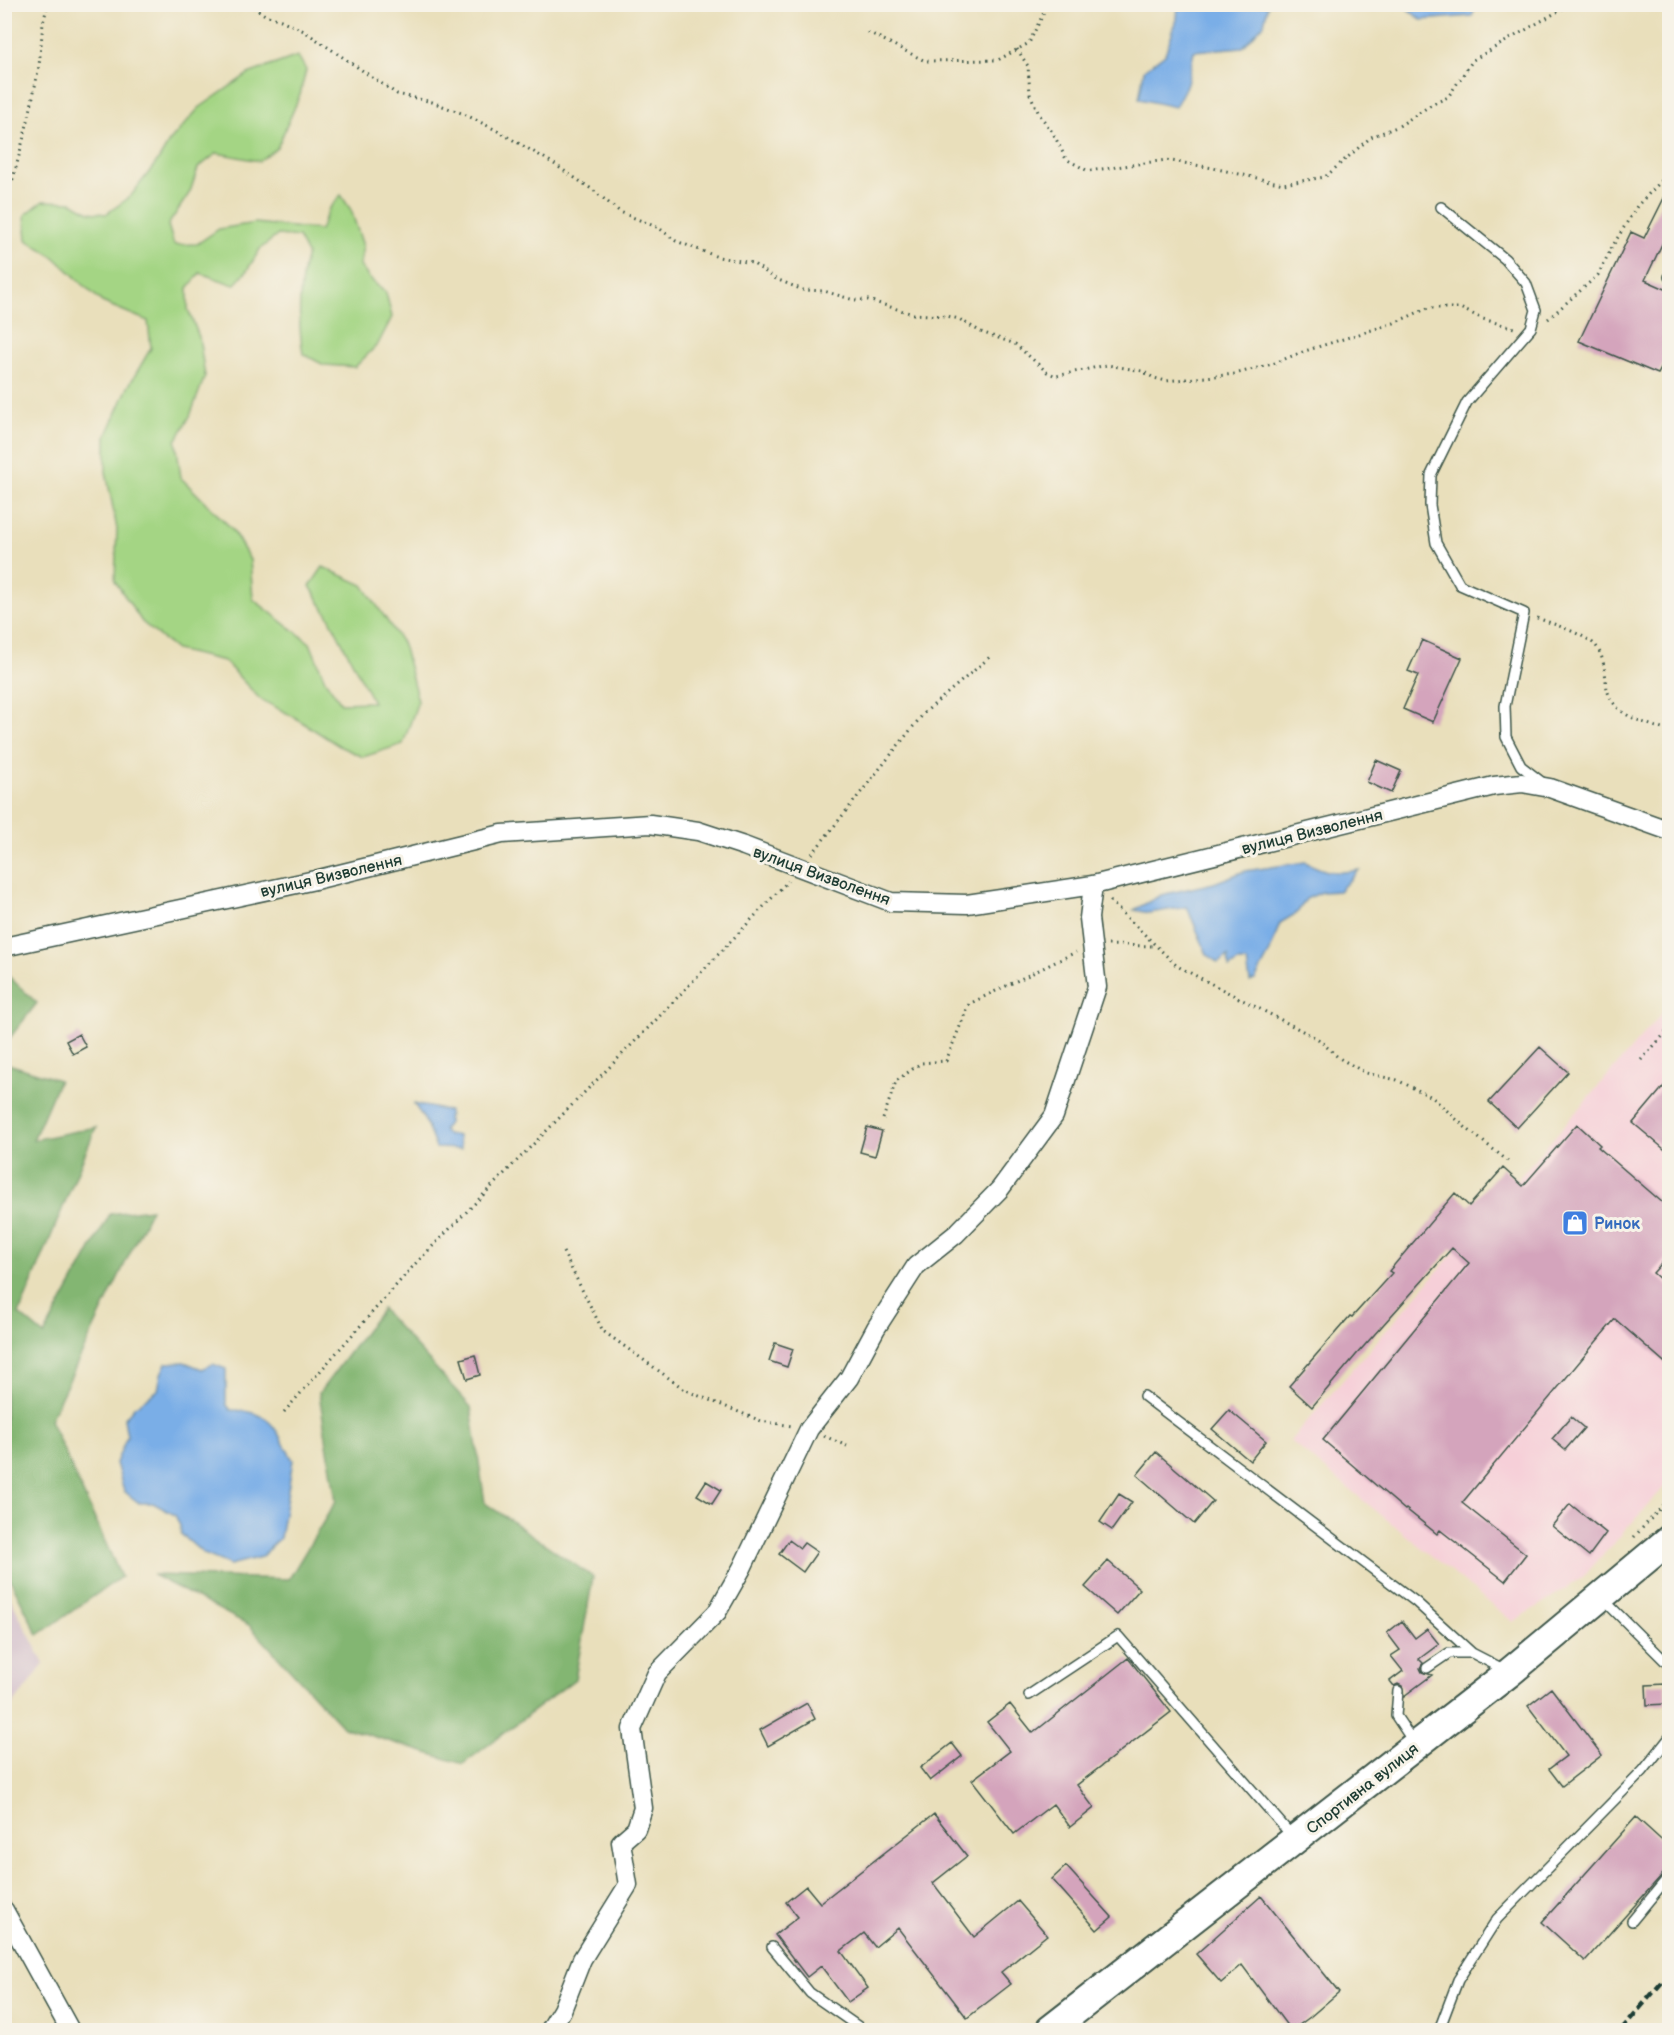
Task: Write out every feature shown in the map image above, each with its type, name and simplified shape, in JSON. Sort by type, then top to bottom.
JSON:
[{"type":"main road","name":"Спортивна вулиця","points":[[1050,2031],[1510,1672],[1670,1539]]},
{"type":"street","name":"вулиця Визволення","points":[[4,947],[315,880],[502,834],[650,824],[698,831],[891,902],[967,904],[1093,885],[1494,786],[1522,783],[1550,788],[1670,831]]},
{"type":"street","points":[[550,2031],[562,2010],[582,1959],[628,1885],[621,1842],[636,1829],[643,1808],[632,1729],[657,1673],[717,1612],[742,1569],[809,1429],[849,1378],[876,1328],[916,1266],[956,1234],[1000,1189],[1054,1116],[1097,987],[1089,918],[1093,885]]},
{"type":"street","points":[[4,1910],[70,2031]]},
{"type":"lane","points":[[1441,207],[1505,259],[1526,283],[1536,310],[1531,328],[1467,402],[1431,475],[1430,505],[1436,543],[1460,585],[1524,613],[1505,706],[1506,737],[1521,766],[1550,788]]},
{"type":"lane","points":[[1144,1396],[1416,1602],[1472,1653],[1510,1672]]},
{"type":"lane","points":[[1601,1597],[1670,1666]]},
{"type":"lane","points":[[1029,1695],[1118,1636],[1296,1840]]},
{"type":"lane","points":[[1427,1668],[1449,1653],[1472,1653]]},
{"type":"lane","points":[[1398,1691],[1396,1716],[1415,1746]]},
{"type":"lane","points":[[1438,2031],[1458,1980],[1497,1919],[1643,1771],[1670,1737]]},
{"type":"lane","points":[[1632,1921],[1670,1875]]},
{"type":"lane","points":[[772,1947],[810,1993],[863,2031]]},
{"type":"path","points":[[4,188],[13,178],[28,117],[39,66],[43,23],[48,4]]},
{"type":"path","points":[[248,4],[265,15],[281,20],[304,32],[397,94],[432,102],[464,114],[496,130],[551,162],[593,190],[620,212],[659,228],[676,240],[718,257],[752,263],[776,279],[803,290],[824,291],[854,300],[876,301],[913,314],[958,319],[981,332],[1015,344],[1047,372],[1056,376],[1107,365],[1142,371],[1154,378],[1166,381],[1235,374],[1394,323],[1428,308],[1460,308],[1483,319],[1519,329],[1531,328],[1544,322],[1598,275],[1637,206],[1670,172]]},
{"type":"path","points":[[868,32],[925,61],[998,60],[1029,43],[1048,4]]},
{"type":"path","points":[[1017,49],[1028,66],[1030,94],[1038,114],[1053,133],[1066,159],[1088,171],[1166,160],[1283,184],[1325,177],[1371,137],[1399,126],[1448,97],[1473,60],[1571,4]]},
{"type":"path","points":[[1524,613],[1574,632],[1595,645],[1605,666],[1606,693],[1621,713],[1670,732]]},
{"type":"path","points":[[284,1412],[415,1264],[654,1022],[801,868],[924,713],[991,656]]},
{"type":"path","points":[[1093,885],[1177,966],[1318,1039],[1348,1063],[1366,1072],[1397,1080],[1432,1097],[1466,1128],[1508,1161]]},
{"type":"path","points":[[883,1119],[896,1082],[921,1063],[946,1061],[969,1004],[1091,945],[1154,946]]},
{"type":"path","points":[[1641,1060],[1670,1028]]},
{"type":"path","points":[[563,1252],[603,1331],[687,1391],[761,1421],[809,1429],[847,1446]]},
{"type":"shaded area","name":"Ринок","points":[[1669,1005],[1669,1482],[1582,1578],[1513,1622],[1290,1441]]},
{"type":"shaded area","points":[[5,1588],[44,1664],[4,1715]]},
{"type":"green space","points":[[298,56],[306,70],[300,95],[277,148],[259,161],[217,153],[198,168],[190,192],[168,225],[174,245],[197,244],[219,229],[255,223],[320,230],[329,209],[341,195],[351,210],[363,246],[360,266],[370,279],[386,293],[392,317],[378,344],[355,367],[324,365],[303,354],[300,304],[307,254],[298,237],[278,235],[260,249],[246,272],[234,285],[200,273],[188,288],[188,309],[199,337],[205,376],[190,416],[176,441],[181,478],[232,529],[250,560],[253,599],[310,643],[325,680],[341,703],[373,702],[329,617],[310,586],[323,567],[363,585],[403,644],[418,701],[403,744],[363,757],[341,747],[294,717],[260,699],[224,661],[176,650],[142,622],[115,581],[117,529],[106,472],[106,437],[128,387],[151,348],[148,321],[102,302],[54,257],[27,240],[25,215],[43,201],[72,202],[89,212],[106,214],[130,197],[169,142],[199,108],[248,74]]},
{"type":"green space","points":[[5,973],[37,1003],[5,1044]]},
{"type":"green space","points":[[5,1063],[59,1080],[33,1140],[96,1127],[19,1314],[44,1335],[110,1214],[151,1209],[50,1420],[121,1577],[38,1635],[5,1569]]},
{"type":"green space","points":[[382,1309],[471,1407],[485,1503],[593,1577],[575,1679],[463,1764],[343,1727],[249,1625],[153,1575],[289,1579],[336,1501],[319,1393]]},
{"type":"water","points":[[1178,5],[1268,5],[1264,24],[1243,47],[1194,51],[1187,84],[1175,107],[1139,99],[1144,70],[1165,54],[1177,19]]},
{"type":"water","points":[[1403,5],[1477,5],[1472,16],[1421,20]]},
{"type":"water","points":[[1305,862],[1331,872],[1359,870],[1339,891],[1322,892],[1306,899],[1297,913],[1280,923],[1269,954],[1255,980],[1250,982],[1247,962],[1238,962],[1229,968],[1228,956],[1218,963],[1207,954],[1187,907],[1149,913],[1134,910],[1161,895],[1214,883],[1245,871]]},
{"type":"water","points":[[414,1104],[449,1111],[448,1123],[443,1130],[447,1134],[458,1136],[461,1149],[436,1148],[424,1119]]},
{"type":"water","points":[[184,1362],[202,1369],[213,1364],[226,1369],[226,1404],[231,1410],[256,1414],[271,1423],[293,1460],[280,1538],[261,1557],[230,1565],[204,1554],[181,1534],[175,1515],[153,1503],[139,1503],[124,1491],[116,1463],[127,1436],[124,1419],[134,1407],[158,1390],[166,1363]]},
{"type":"building","points":[[1670,186],[1670,227],[1645,280],[1670,291],[1670,352],[1658,374],[1579,341],[1631,232],[1644,238]]},
{"type":"building","points":[[1422,640],[1462,658],[1433,722],[1403,709],[1418,675],[1408,671]]},
{"type":"building","points":[[1376,760],[1401,771],[1391,793],[1367,782]]},
{"type":"building","points":[[79,1034],[86,1047],[73,1054],[66,1041]]},
{"type":"building","points":[[1540,1047],[1568,1072],[1517,1128],[1489,1102]]},
{"type":"building","points":[[1670,1079],[1670,1154],[1633,1123]]},
{"type":"building","points":[[1577,1124],[1600,1145],[1598,1147],[1670,1209],[1670,1254],[1653,1273],[1670,1288],[1670,1367],[1615,1319],[1462,1503],[1526,1554],[1505,1581],[1440,1530],[1437,1534],[1405,1510],[1323,1440],[1469,1263],[1452,1248],[1312,1407],[1289,1386],[1350,1316],[1352,1317],[1392,1273],[1389,1271],[1455,1193],[1469,1206],[1503,1168],[1523,1186]]},
{"type":"building","points":[[867,1127],[882,1131],[875,1156],[860,1152]]},
{"type":"building","points":[[775,1343],[793,1349],[787,1367],[769,1361]]},
{"type":"building","points":[[475,1355],[480,1375],[467,1379],[461,1359]]},
{"type":"building","points":[[1229,1410],[1266,1441],[1250,1461],[1212,1429]]},
{"type":"building","points":[[1571,1417],[1584,1428],[1565,1450],[1552,1439]]},
{"type":"building","points":[[1156,1452],[1213,1501],[1194,1524],[1137,1475]]},
{"type":"building","points":[[706,1481],[721,1490],[712,1504],[697,1495]]},
{"type":"building","points":[[1119,1494],[1132,1502],[1112,1530],[1100,1522]]},
{"type":"building","points":[[1570,1504],[1606,1533],[1589,1556],[1552,1526]]},
{"type":"building","points":[[789,1540],[800,1548],[804,1543],[817,1552],[803,1572],[779,1554]]},
{"type":"building","points":[[1108,1561],[1140,1589],[1117,1615],[1085,1587]]},
{"type":"building","points":[[1402,1621],[1415,1638],[1427,1629],[1439,1644],[1419,1659],[1423,1663],[1420,1668],[1422,1672],[1432,1675],[1404,1696],[1402,1686],[1398,1684],[1394,1686],[1390,1681],[1403,1671],[1391,1656],[1400,1650],[1387,1633]]},
{"type":"building","points":[[1128,1658],[1171,1712],[1077,1785],[1094,1808],[1070,1827],[1053,1804],[1014,1834],[972,1780],[1010,1751],[987,1722],[1010,1704],[1033,1733]]},
{"type":"building","points":[[1666,1684],[1667,1704],[1647,1705],[1646,1685]]},
{"type":"building","points":[[1551,1688],[1602,1755],[1562,1786],[1549,1769],[1566,1756],[1528,1706]]},
{"type":"building","points":[[807,1703],[815,1719],[768,1746],[760,1730]]},
{"type":"building","points":[[952,1743],[962,1756],[930,1781],[920,1768]]},
{"type":"building","points":[[934,1814],[967,1856],[933,1883],[974,1937],[1018,1901],[1047,1935],[1001,1972],[1011,1984],[967,2018],[898,1928],[875,1947],[864,1933],[841,1951],[868,1988],[848,2002],[821,1966],[807,1977],[775,1935],[798,1917],[786,1902],[806,1886],[820,1903]]},
{"type":"building","points":[[1636,1817],[1670,1848],[1670,1866],[1585,1961],[1542,1922]]},
{"type":"building","points":[[1066,1866],[1112,1917],[1097,1930],[1052,1879]]},
{"type":"building","points":[[1261,1896],[1339,1992],[1291,2031],[1242,1965],[1221,1983],[1196,1954]]},
{"type":"railway","points":[[1621,2030],[1670,1973]]},
{"type":"place","name":"Ринок","points":[[1575,1223]]}]
